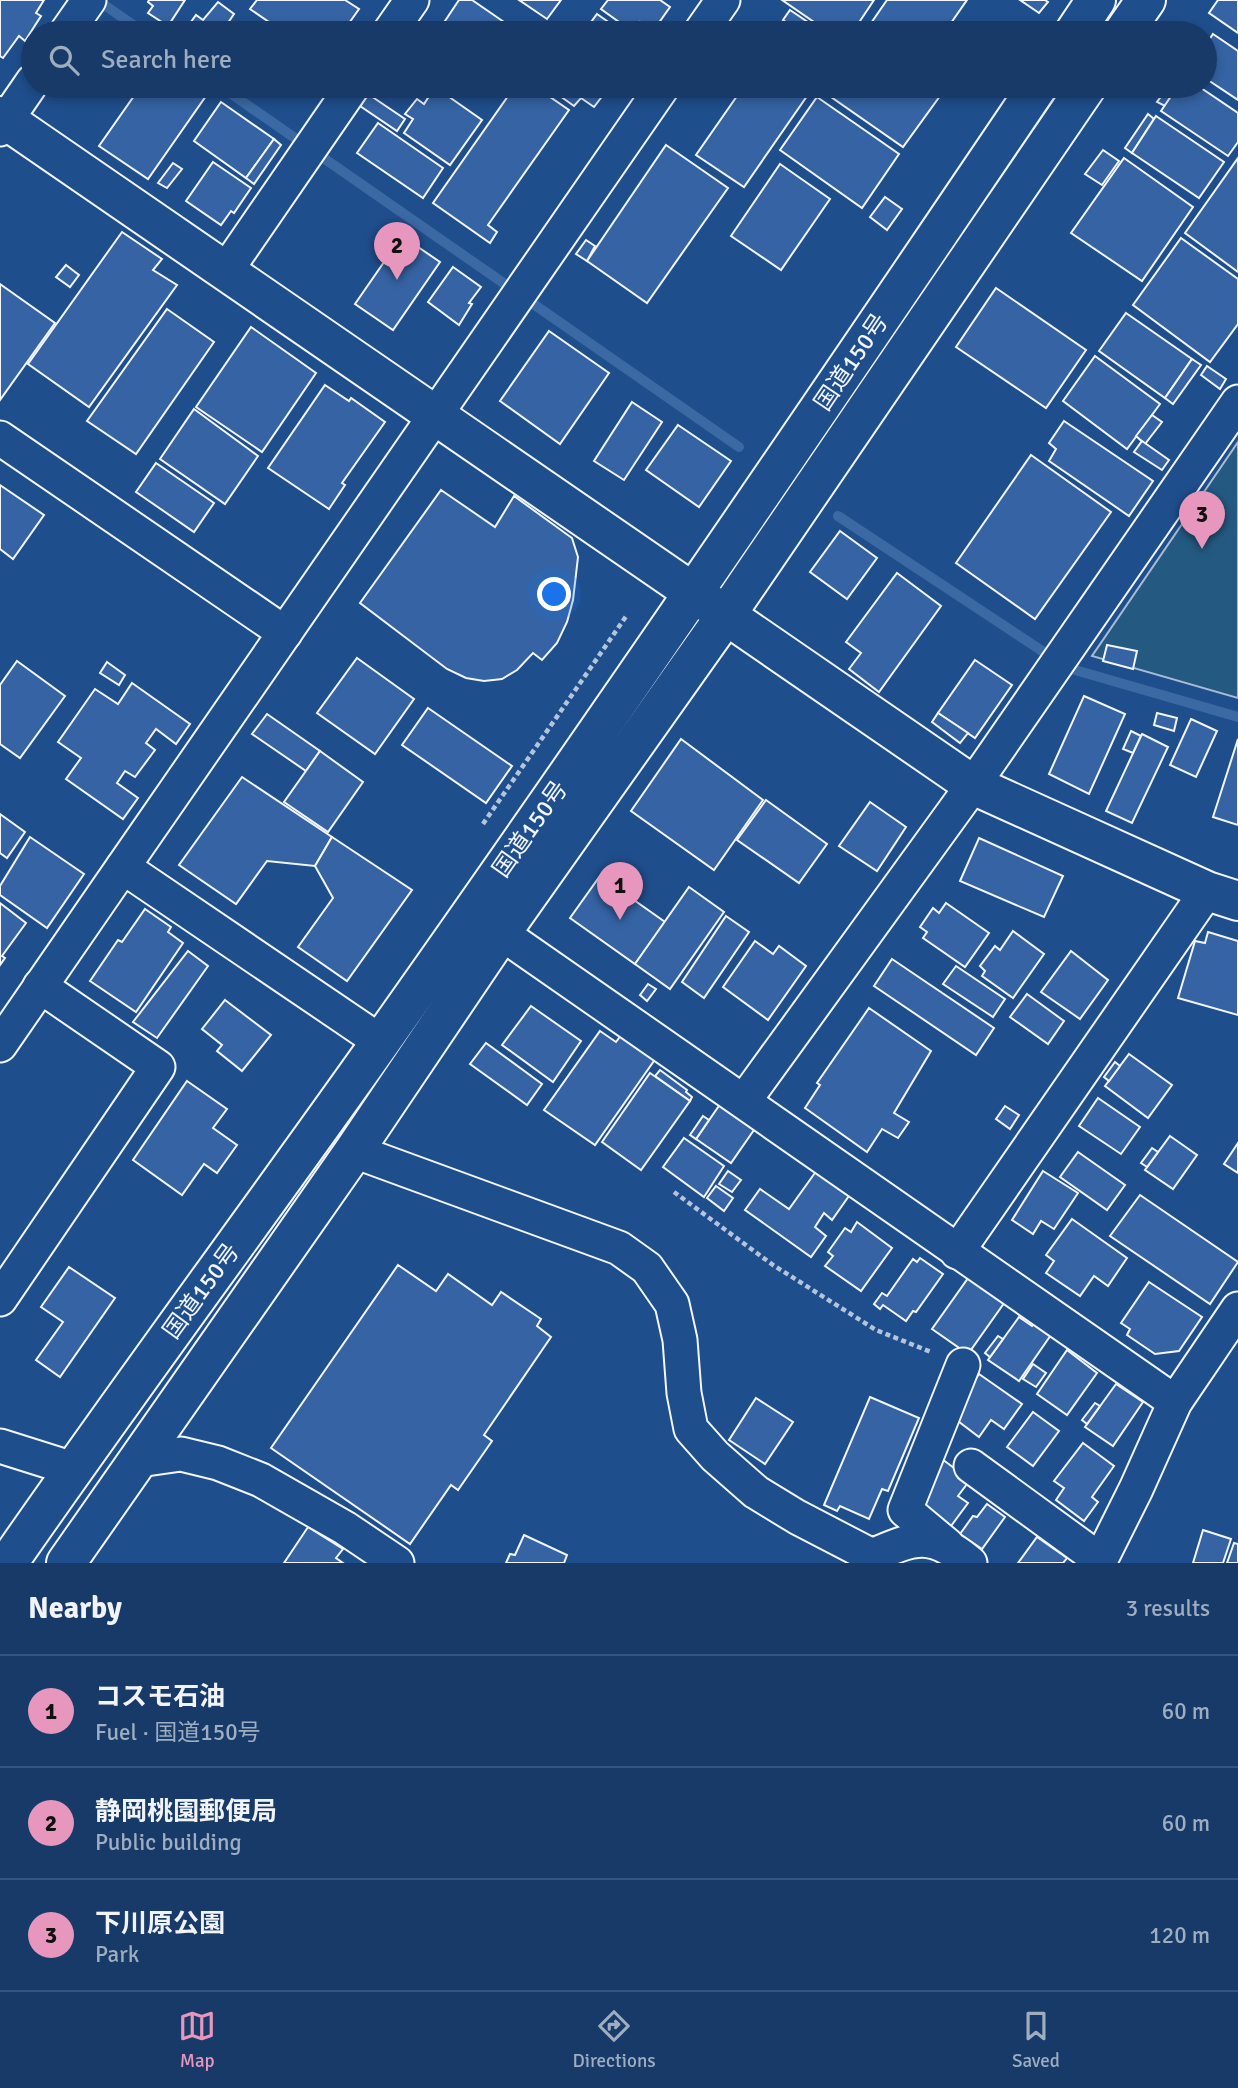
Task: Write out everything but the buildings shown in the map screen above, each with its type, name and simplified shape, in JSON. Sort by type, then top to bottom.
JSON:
[{"type":"main road","points":[[1082,21],[1096,0]]},
{"type":"main road","points":[[1131,21],[1146,0]]},
{"type":"main road","name":"国道150号","points":[[8,1563],[381,1042],[694,594],[1030,98]]},
{"type":"main road","name":"国道150号","points":[[66,1563],[354,1151],[501,933],[726,615],[1079,98]]},
{"type":"main road","points":[[2,122],[973,785],[1222,896]]},
{"type":"street","points":[[74,21],[89,0]]},
{"type":"street","points":[[397,21],[412,0]]},
{"type":"street","points":[[708,21],[723,0]]},
{"type":"street","points":[[2,122],[21,97]]},
{"type":"street","points":[[225,272],[345,98]]},
{"type":"street","points":[[0,1045],[655,98]]},
{"type":"street","points":[[744,1101],[973,785],[1238,402]]},
{"type":"street","points":[[0,438],[285,633]]},
{"type":"street","points":[[123,867],[381,1042]]},
{"type":"street","points":[[957,1252],[1222,896]]},
{"type":"street","points":[[501,933],[1175,1402]]},
{"type":"street","points":[[0,1299],[159,1067],[40,986]]},
{"type":"street","points":[[354,1151],[619,1248],[648,1269],[672,1304],[680,1340],[684,1393],[691,1429],[715,1456],[757,1492],[777,1505],[872,1556],[900,1544],[923,1539],[960,1555]]},
{"type":"street","points":[[971,1466],[1099,1561],[1136,1489],[1175,1402],[1238,1309]]},
{"type":"street","points":[[960,1555],[905,1510],[963,1365]]},
{"type":"street","points":[[0,1446],[74,1469]]},
{"type":"street","points":[[139,1460],[181,1454],[218,1463],[273,1487],[345,1528],[397,1563]]},
{"type":"path","points":[[674,1192],[773,1265],[876,1330],[963,1365]]},
{"type":"shaded area","points":[[1238,442],[1238,698],[1092,656]]},
{"type":"waterway","points":[[97,0],[128,21]]},
{"type":"waterway","points":[[237,98],[739,447]]},
{"type":"waterway","points":[[838,516],[1068,668],[1238,717]]},
{"type":"place","name":"静岡桃園郵便局","points":[[397,280]]},
{"type":"place","name":"下川原公園","points":[[1202,549]]},
{"type":"place","name":"コスモ石油","points":[[620,920]]}]
